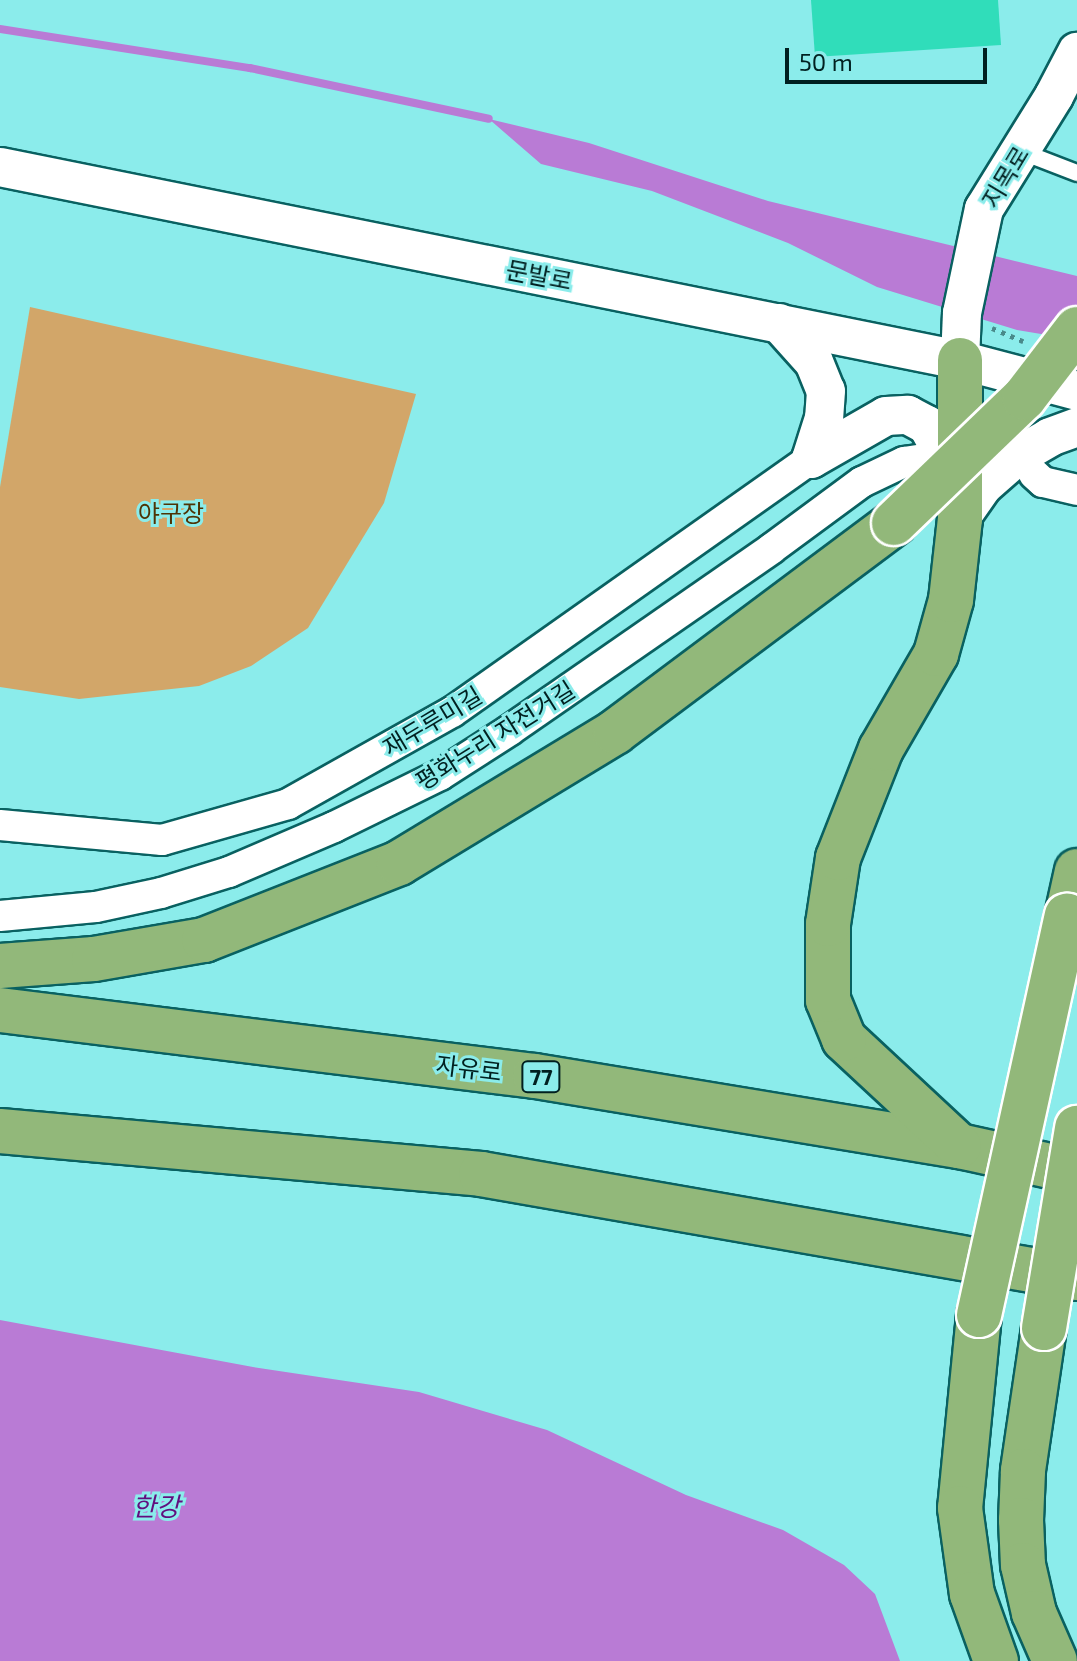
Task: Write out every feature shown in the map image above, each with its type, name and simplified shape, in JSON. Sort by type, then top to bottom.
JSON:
[{"type":"highway","points":[[0,966],[94,959],[204,940],[399,863],[615,732],[894,523],[1024,398],[1077,329]]},
{"type":"highway","points":[[959,1146],[844,1039],[828,1000],[828,924],[838,858],[881,749],[936,654],[951,600],[960,519],[960,360]]},
{"type":"highway","points":[[996,1661],[982,1625],[966,1565],[960,1508],[966,1418],[979,1315],[1077,871]]},
{"type":"highway","name":"자유로","points":[[0,1010],[535,1076],[959,1146],[1077,1172]]},
{"type":"highway","points":[[1055,1661],[1034,1613],[1023,1565],[1022,1483],[1077,1128]]},
{"type":"highway","points":[[0,1131],[481,1174],[1077,1278]]},
{"type":"street","name":"지목로","points":[[960,360],[977,320],[974,252],[984,209],[1077,52]]},
{"type":"street","name":"문발로","points":[[0,167],[960,360],[1077,391]]},
{"type":"street","points":[[779,323],[814,362],[826,391],[824,418],[811,459]]},
{"type":"street","points":[[811,459],[886,416],[908,415],[927,425],[944,456],[960,519]]},
{"type":"street","points":[[960,519],[983,486],[1016,457],[1050,437],[1077,427]]},
{"type":"street","name":"평화누리 자전거길","points":[[0,916],[96,907],[161,893],[229,872],[440,775],[771,549],[862,482],[904,462],[944,456]]},
{"type":"street","name":"재두루미길","points":[[0,825],[162,840],[288,804],[452,712],[811,459]]},
{"type":"street","points":[[1034,474],[1043,482],[1077,490]]},
{"type":"lane","points":[[1020,151],[1077,173]]},
{"type":"path","points":[[977,320],[1031,344]]},
{"type":"green space","name":"야구장","points":[[30,307],[416,394],[384,503],[308,628],[251,666],[199,686],[79,699],[0,687],[0,487]]},
{"type":"water","points":[[489,119],[589,143],[768,201],[1077,276],[1077,340],[1017,330],[877,287],[788,243],[652,191],[541,164]]},
{"type":"water","name":"한강","points":[[0,1320],[253,1367],[419,1392],[547,1430],[686,1495],[783,1530],[844,1565],[875,1594],[900,1661],[0,1661]]},
{"type":"building","points":[[811,0],[998,0],[1001,45],[815,57]]},
{"type":"waterway","points":[[0,29],[250,68],[489,119]]}]
